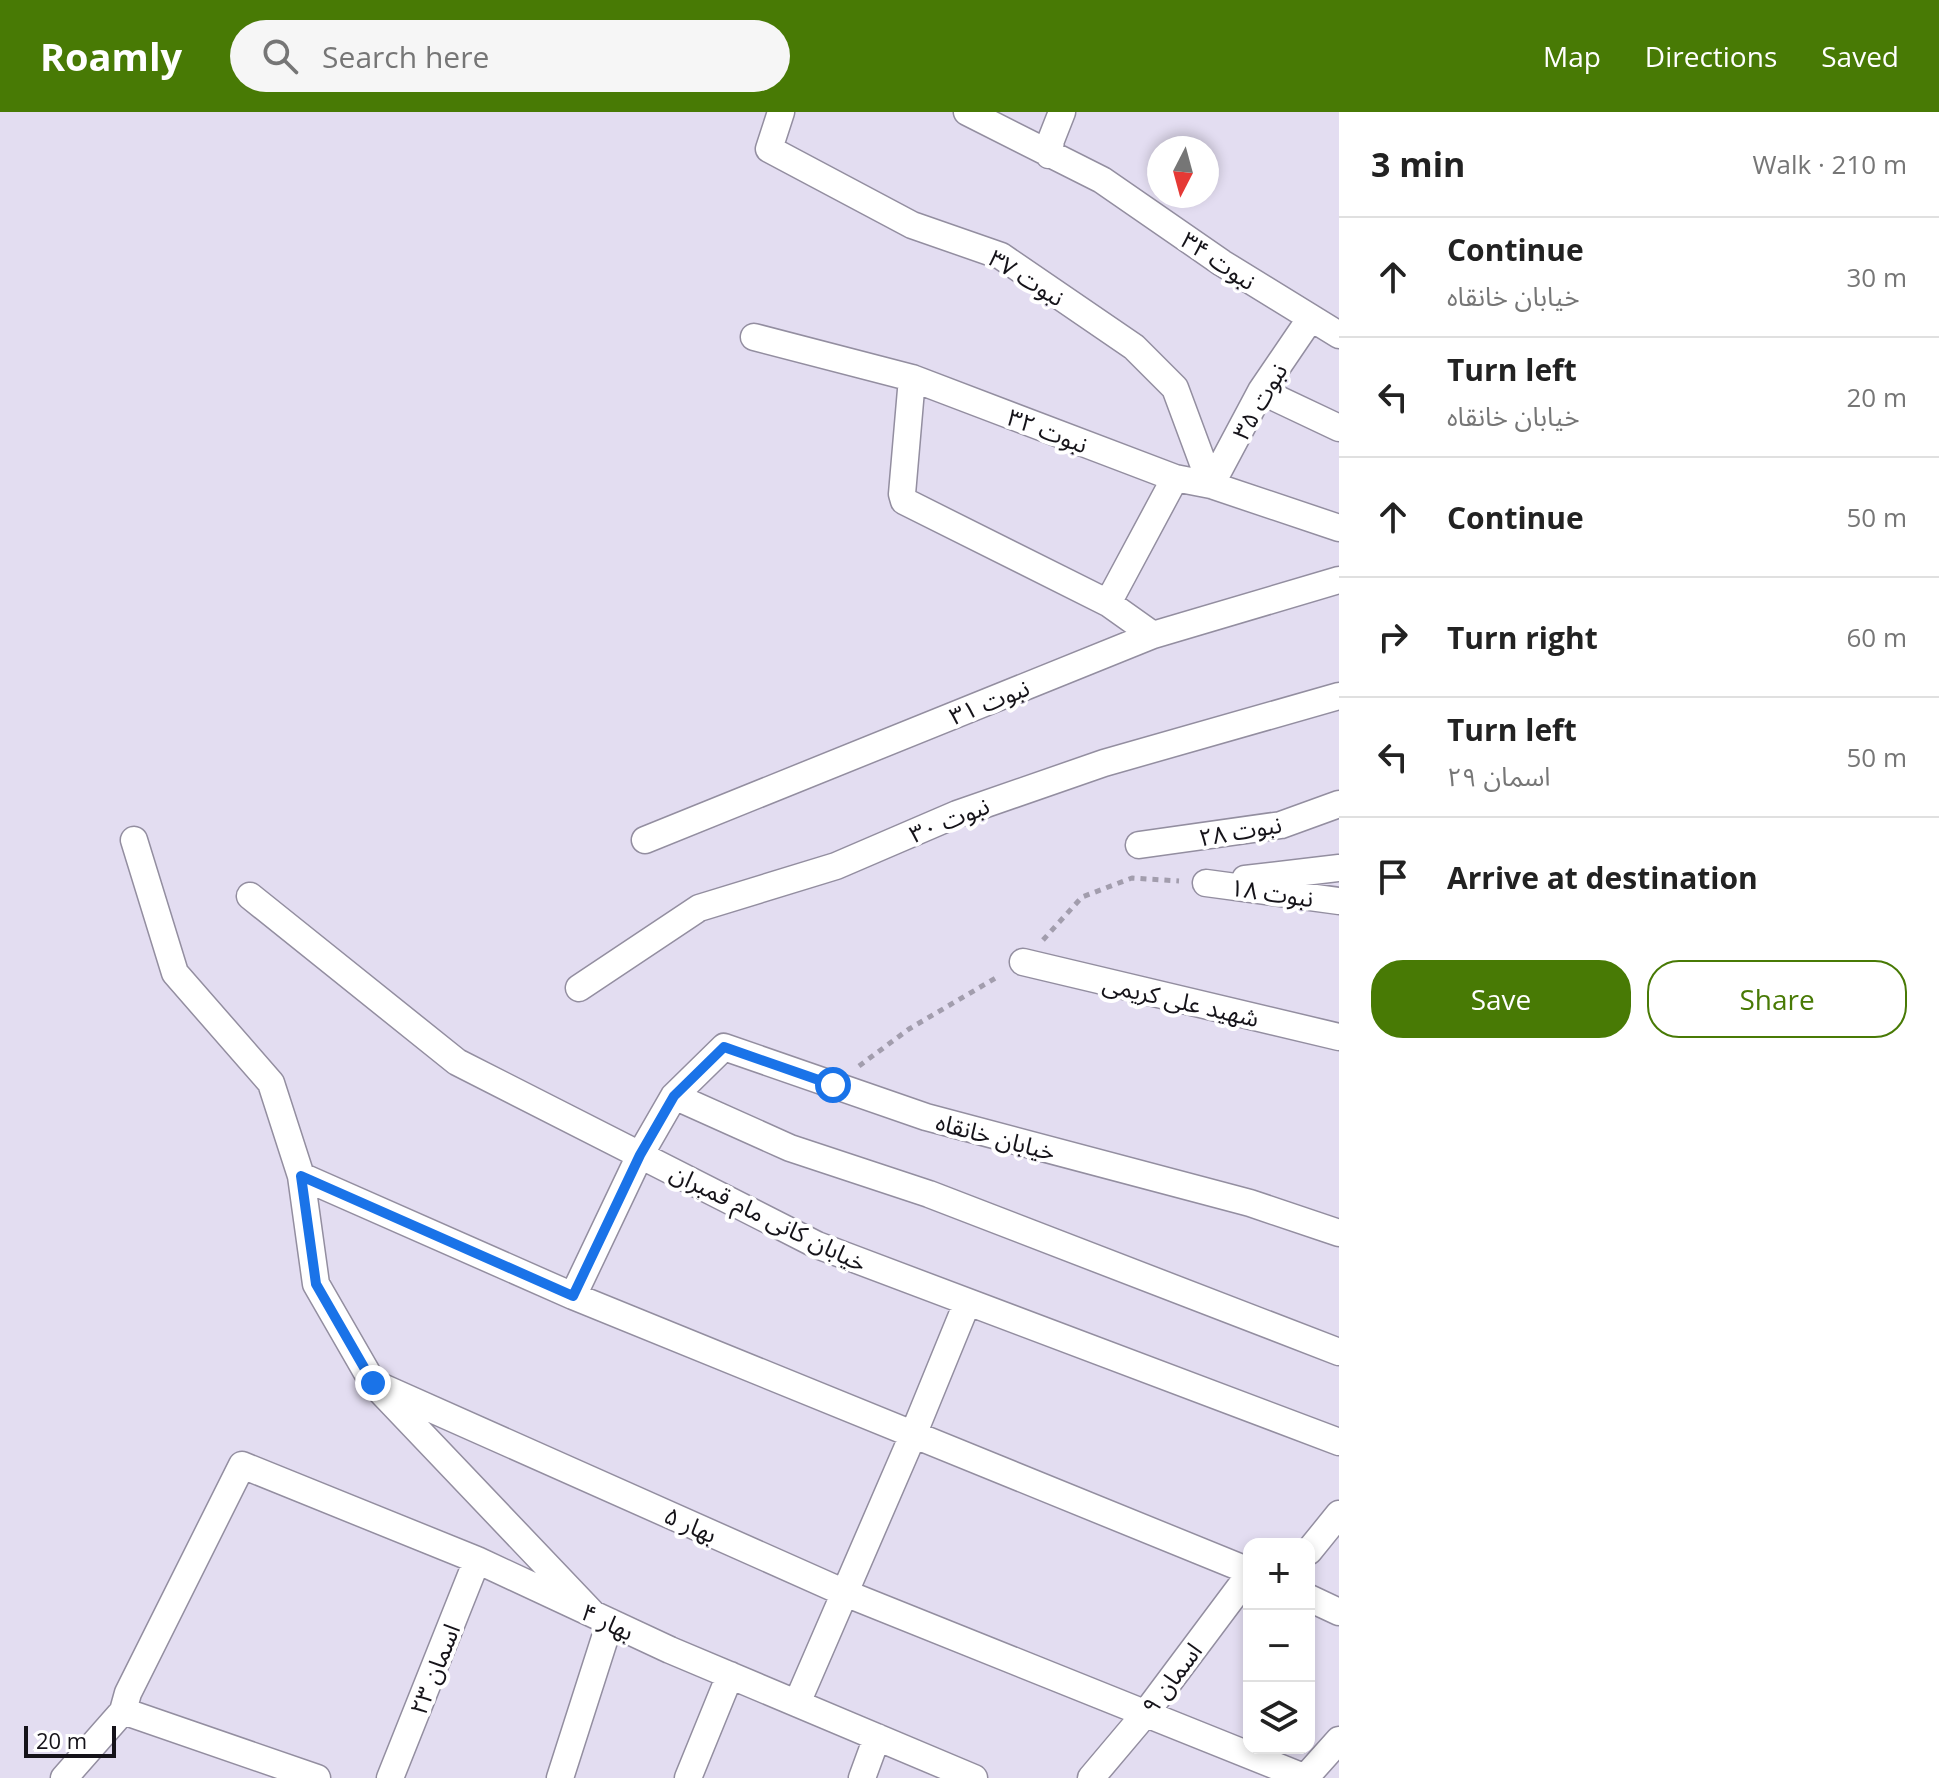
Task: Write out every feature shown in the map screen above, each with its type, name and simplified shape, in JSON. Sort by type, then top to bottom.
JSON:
[{"type":"street","name":"نبوت ۳۷","points":[[781,112],[769,149],[912,225],[1001,256],[1134,347],[1175,388],[1211,485]]},
{"type":"street","name":"نبوت ۳۴","points":[[967,112],[1102,180],[1222,263],[1339,335]]},
{"type":"street","points":[[1049,155],[1051,140],[1062,112]]},
{"type":"street","name":"نبوت ۳۵","points":[[1211,485],[1261,391],[1310,319]]},
{"type":"street","name":"نبوت ۳۲","points":[[754,337],[912,378],[1175,478],[1211,485],[1339,528]]},
{"type":"street","points":[[912,378],[902,494],[904,501],[1108,603],[1153,635]]},
{"type":"street","points":[[1261,391],[1339,428]]},
{"type":"street","points":[[1108,603],[1175,478]]},
{"type":"street","name":"نبوت ۳۱","points":[[645,840],[1153,635],[1339,580]]},
{"type":"street","name":"نبوت ۳۰","points":[[579,988],[699,908],[836,866],[957,814],[1104,763],[1339,696]]},
{"type":"street","name":"نبوت ۲۸","points":[[1139,845],[1281,825],[1339,804]]},
{"type":"street","points":[[134,840],[175,973],[271,1083],[301,1176],[316,1284],[373,1383],[601,1617],[560,1778]]},
{"type":"street","name":"نبوت ۱۸","points":[[1339,868],[1206,883],[1339,901]]},
{"type":"street","name":"خیابان کانی مام قمبران","points":[[250,896],[457,1062],[817,1245],[1339,1442]]},
{"type":"street","name":"شهید علی کریمی","points":[[1023,962],[1339,1037]]},
{"type":"street","name":"خیابان خانقاه","points":[[674,1096],[724,1047],[926,1117],[1250,1203],[1339,1233]]},
{"type":"street","points":[[573,1296],[640,1155],[674,1096],[790,1148],[929,1194],[1339,1352]]},
{"type":"street","points":[[301,1176],[573,1296],[1243,1571]]},
{"type":"street","points":[[797,1703],[967,1303]]},
{"type":"street","name":"بهار ۵","points":[[373,1383],[845,1593],[1306,1778]]},
{"type":"street","name":"بهار ۴","points":[[123,1711],[128,1693],[242,1465],[477,1560],[730,1675],[974,1778]]},
{"type":"street","points":[[1315,1544],[1339,1514]]},
{"type":"street","name":"اسمان ۲۳","points":[[390,1778],[477,1560]]},
{"type":"street","name":"اسمان ۹","points":[[1091,1778],[1145,1714],[1243,1581]]},
{"type":"street","points":[[1315,1601],[1339,1612]]},
{"type":"street","points":[[688,1778],[730,1675]]},
{"type":"street","points":[[64,1778],[123,1711],[317,1778]]},
{"type":"street","points":[[862,1778],[877,1737]]},
{"type":"street","points":[[1306,1778],[1339,1740]]},
{"type":"route","points":[[373,1383],[316,1284],[301,1176],[573,1296],[640,1155],[674,1096],[724,1047],[833,1085]]}]
